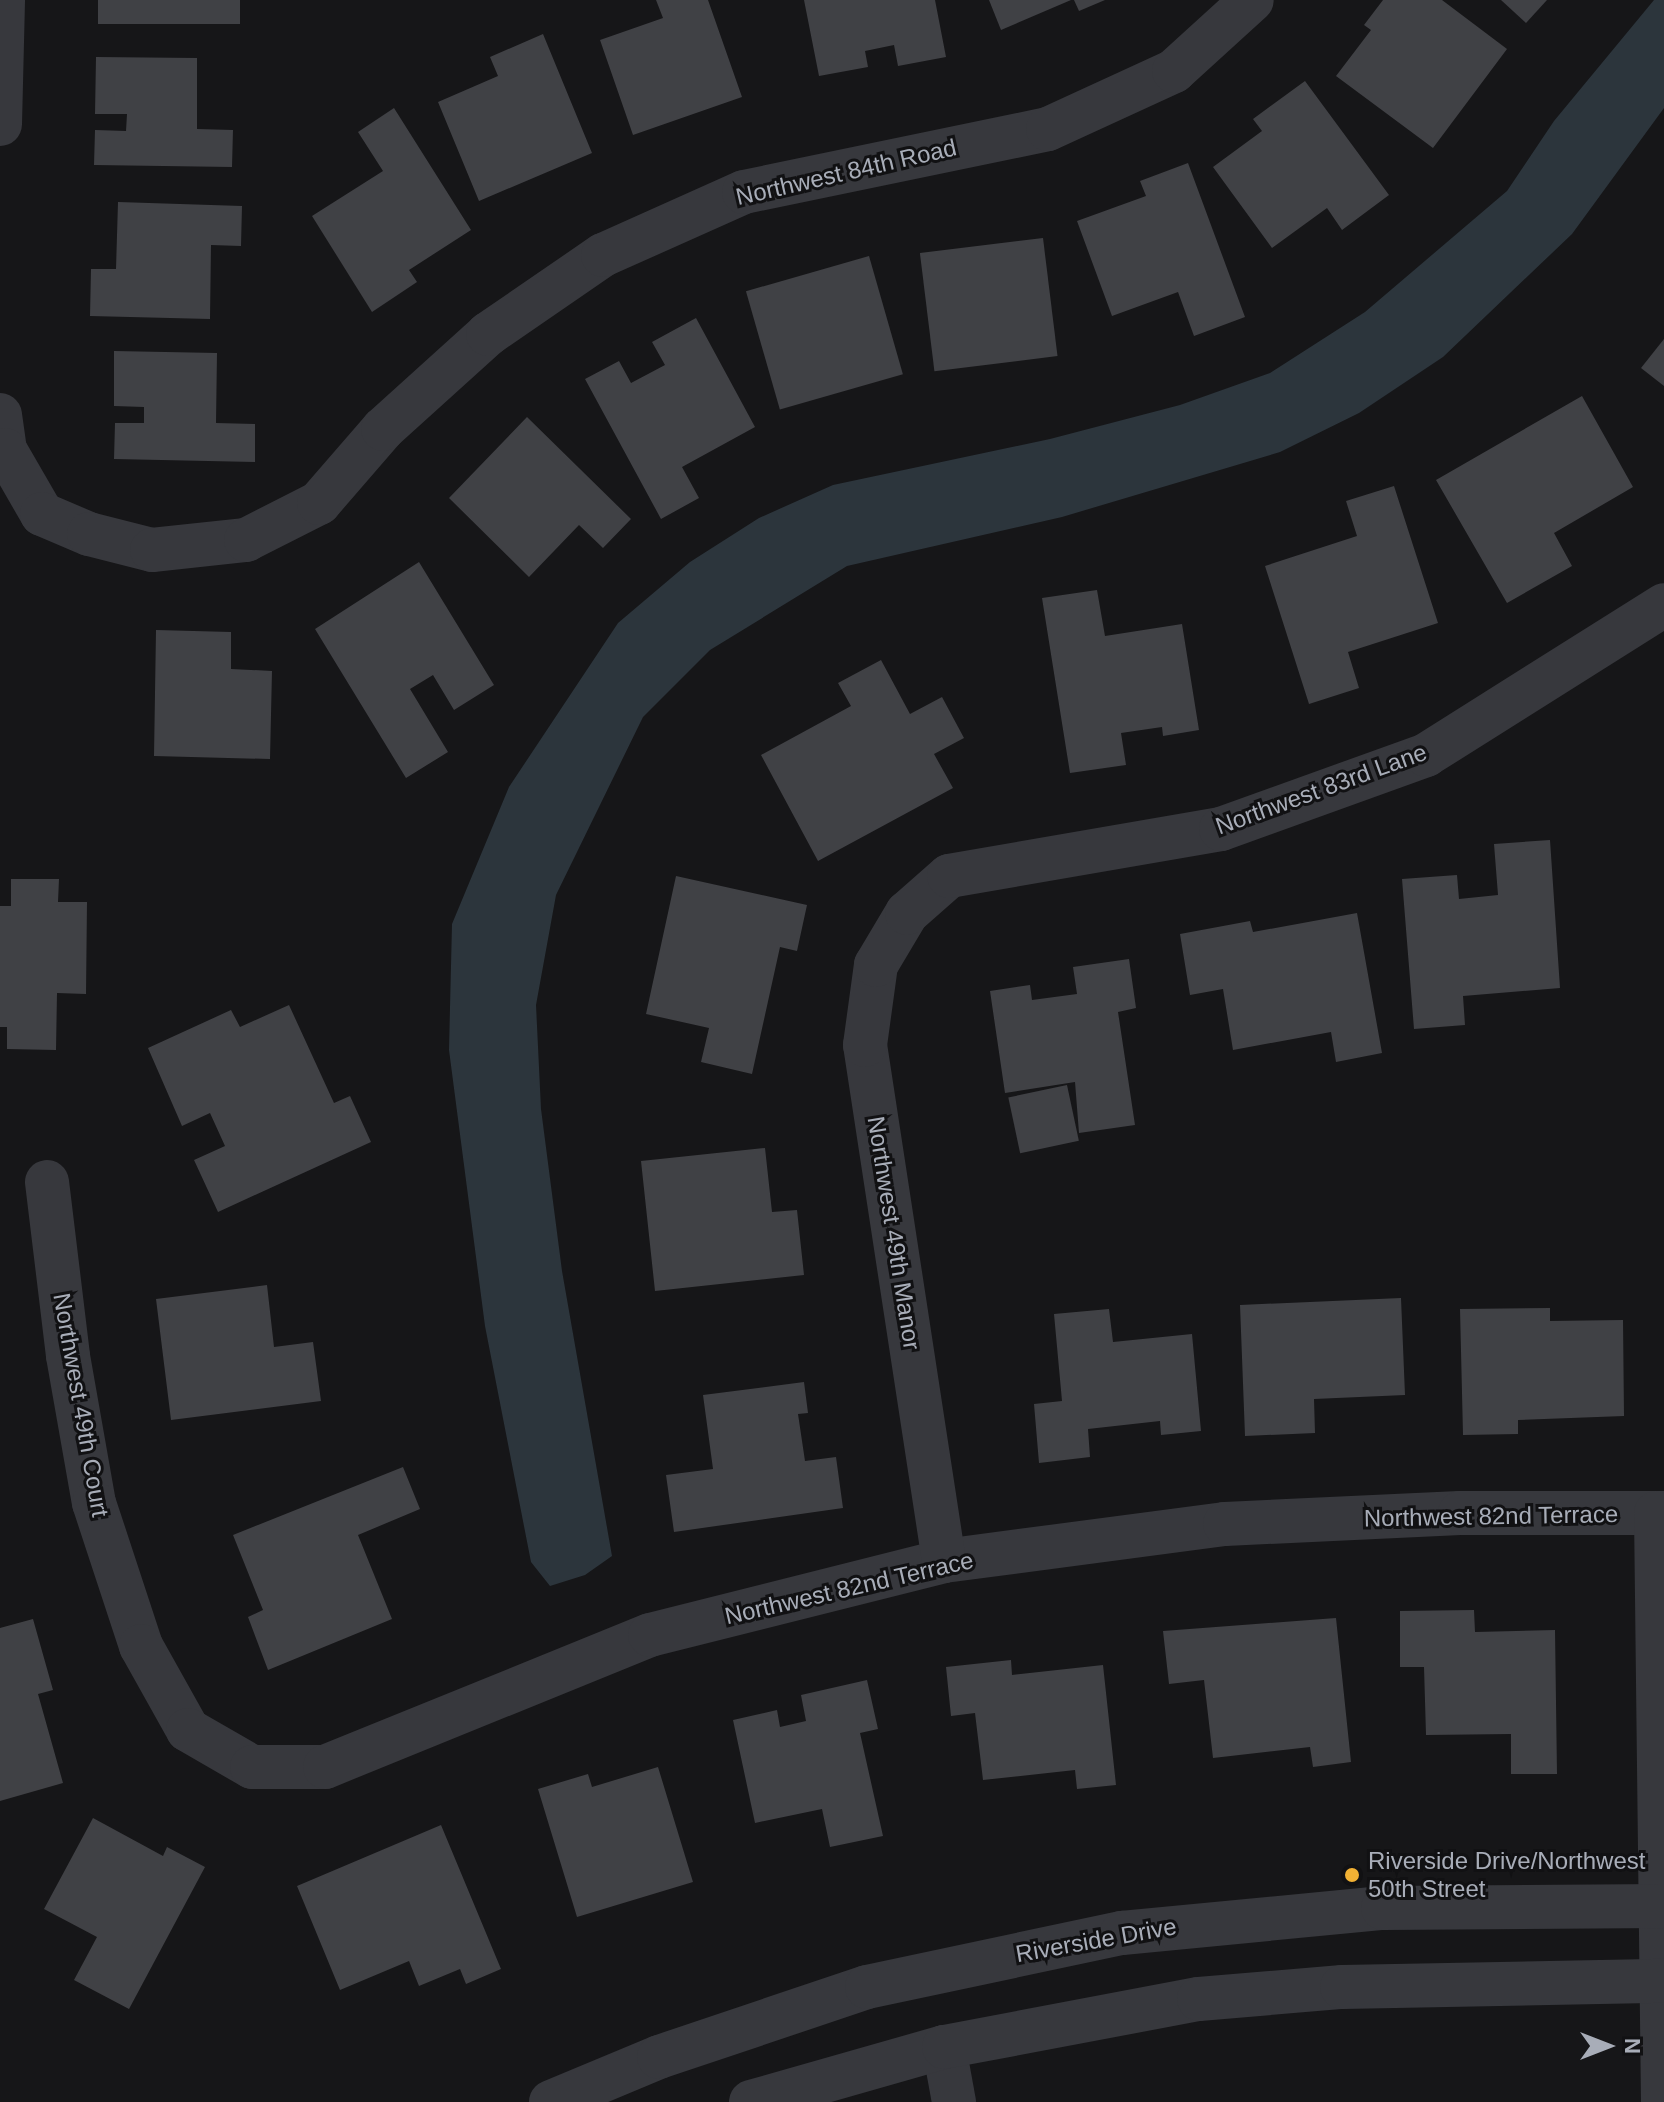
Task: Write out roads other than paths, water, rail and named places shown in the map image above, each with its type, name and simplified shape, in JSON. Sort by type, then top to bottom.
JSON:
[{"type":"street","points":[[0,124],[3,0]]},
{"type":"street","name":"Northwest 84th Road","points":[[0,415],[5,450],[42,514],[89,534],[152,550],[246,540],[319,503],[383,429],[488,334],[603,255],[744,192],[1048,129],[1174,71],[1252,0]]},
{"type":"street","name":"Northwest 83rd Lane","points":[[907,913],[949,876],[1221,829],[1426,755],[1661,613]]},
{"type":"street","name":"Northwest 49th Manor","points":[[907,913],[876,965],[865,1045],[944,1561]]},
{"type":"street","name":"Northwest 49th Court","points":[[47,1182],[68,1356],[94,1503],[141,1646],[188,1730],[252,1767]]},
{"type":"street","name":"Northwest 82nd Terrace","points":[[252,1767],[325,1767],[650,1635],[944,1561],[1225,1524],[1460,1513],[1660,1513]]},
{"type":"street","points":[[1660,1513],[1663,2102]]},
{"type":"street","name":"Riverside Drive","points":[[551,2102],[659,2057],[867,1987],[1122,1933],[1221,1920],[1383,1908],[1661,1906]]},
{"type":"street","points":[[751,2102],[944,2047],[1199,1999],[1342,1987],[1662,1981]]},
{"type":"street","points":[[944,2047],[954,2102]]},
{"type":"place","name":"Riverside Drive/Northwest 50th Street","points":[[1352,1875]]}]
